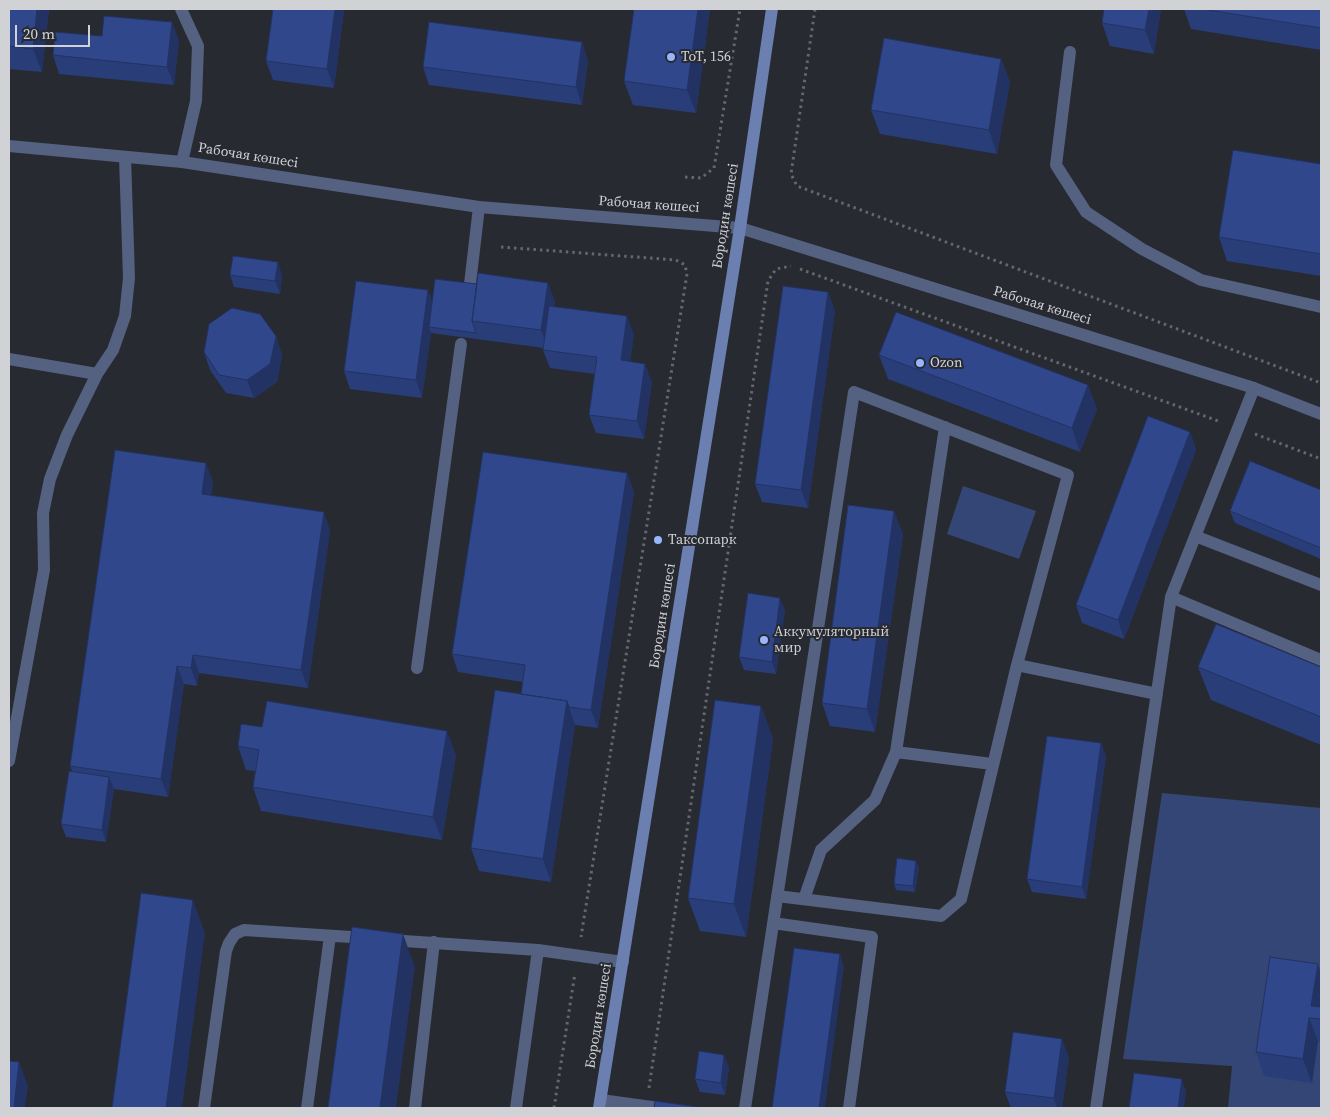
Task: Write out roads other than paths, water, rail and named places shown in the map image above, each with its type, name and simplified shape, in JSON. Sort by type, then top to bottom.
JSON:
[{"type":"street","points":[[181,9],[198,46],[196,101],[182,162]]},
{"type":"street","name":"Бородин көшесі","points":[[600,1104],[740,228],[772,9]]},
{"type":"street","points":[[1070,52],[1056,165],[1086,212],[1142,249],[1201,280],[1321,308]]},
{"type":"street","name":"Рабочая көшесі","points":[[9,146],[182,162],[479,207],[740,228],[1254,388],[1321,414]]},
{"type":"street","points":[[9,761],[44,570],[43,513],[50,479],[67,435],[97,374],[113,350],[125,316],[129,278],[125,157]]},
{"type":"street","points":[[470,284],[479,207]]},
{"type":"street","points":[[417,668],[461,344]]},
{"type":"street","points":[[9,359],[97,374]]},
{"type":"street","points":[[1096,1108],[1171,597],[1254,388]]},
{"type":"street","points":[[745,1108],[777,896],[854,392],[1068,475],[992,764],[961,899],[941,916],[777,896]]},
{"type":"street","points":[[804,899],[821,850],[874,800],[896,752],[945,427]]},
{"type":"street","points":[[1195,536],[1321,585]]},
{"type":"street","points":[[1171,597],[1321,660]]},
{"type":"street","points":[[1017,665],[1157,694]]},
{"type":"street","points":[[896,752],[992,764]]},
{"type":"street","points":[[773,924],[872,937],[849,1108]]},
{"type":"street","points":[[204,1108],[226,951],[228,943],[235,934],[244,930],[538,950],[623,962]]},
{"type":"street","points":[[307,1108],[330,936]]},
{"type":"street","points":[[415,1108],[434,942]]},
{"type":"street","points":[[516,1108],[538,950]]},
{"type":"street","points":[[600,1104],[653,1107]]},
{"type":"place","name":"ТоТ, 156","points":[[671,57]]},
{"type":"place","name":"Ozon","points":[[920,363]]},
{"type":"place","name":"Таксопарк","points":[[658,540]]},
{"type":"place","name":"Аккумуляторный мир","points":[[764,640]]}]
